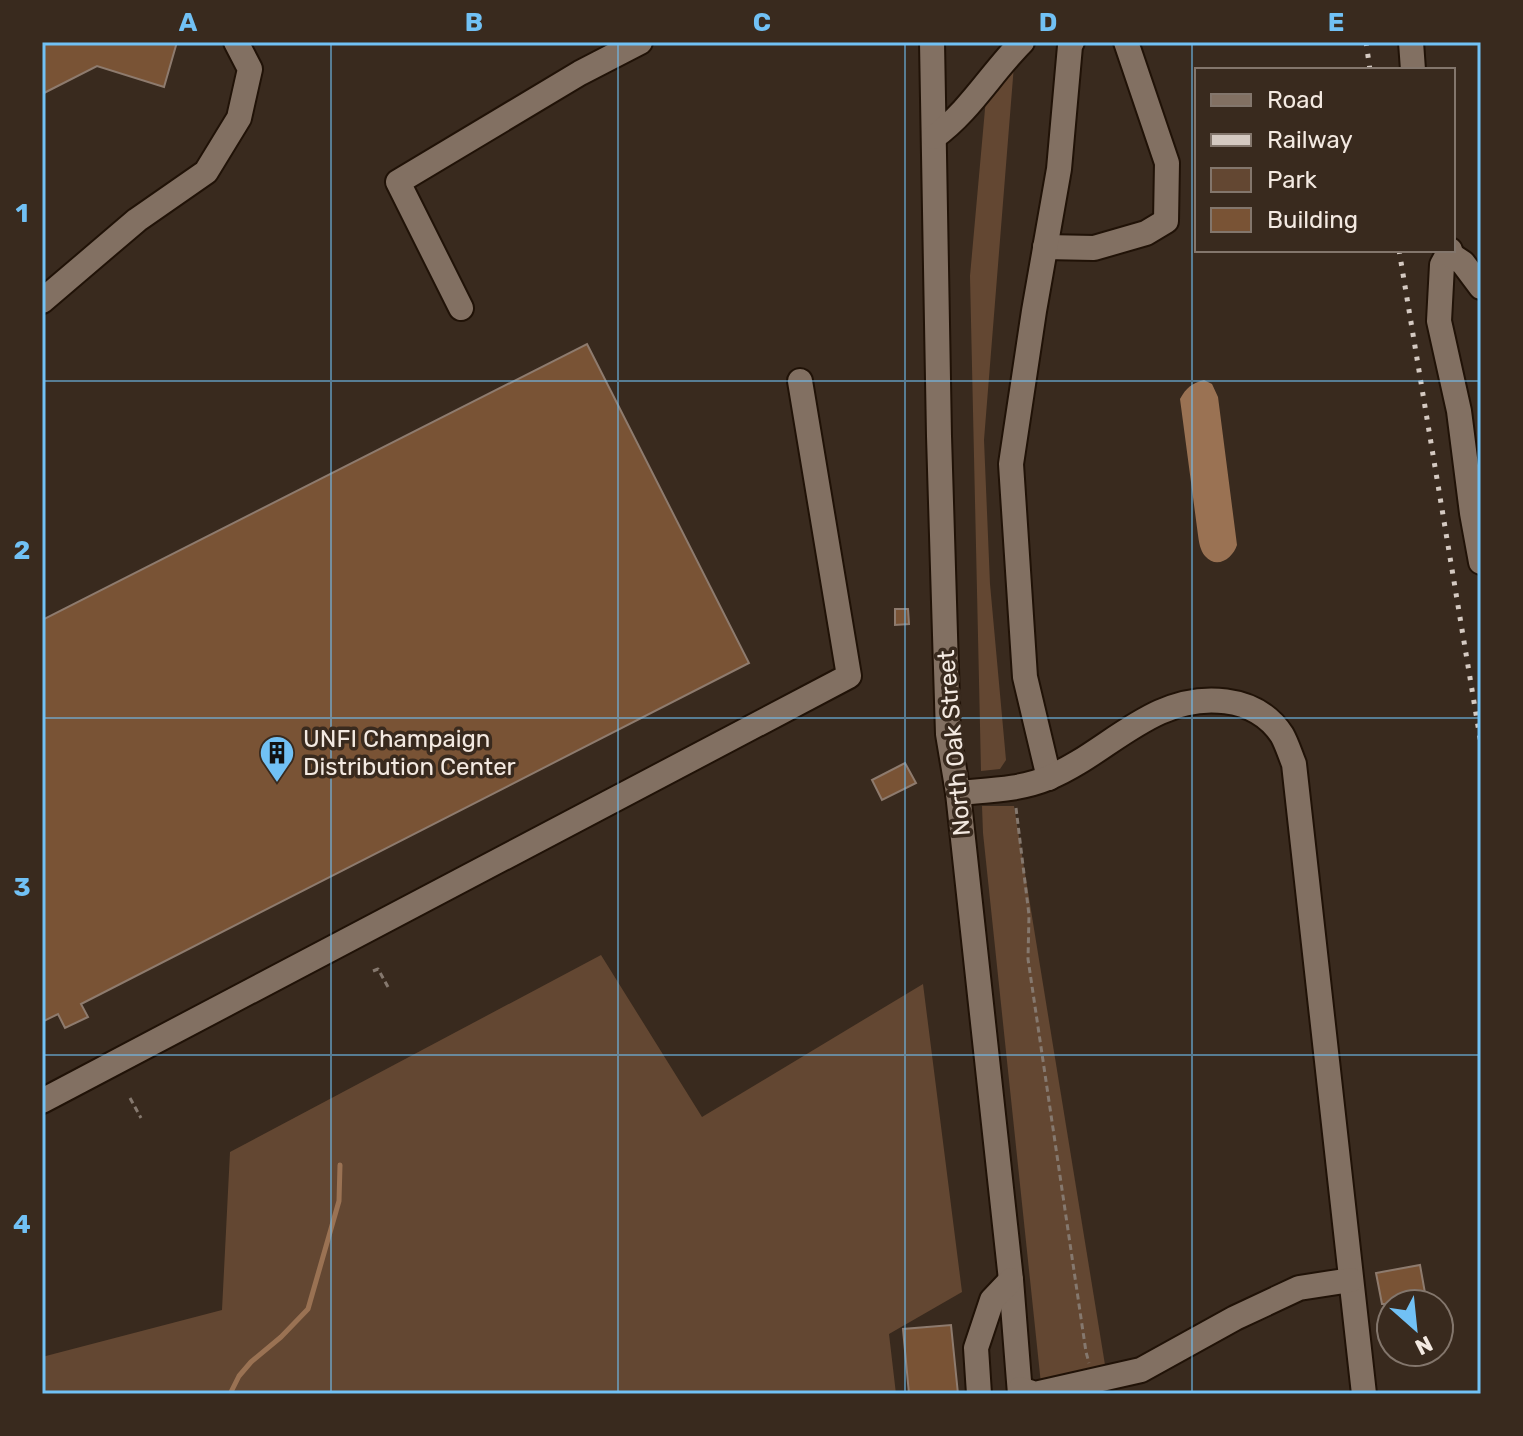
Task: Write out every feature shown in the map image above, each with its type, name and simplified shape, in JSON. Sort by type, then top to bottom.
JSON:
[{"type":"street","points":[[42,301],[137,220],[206,172],[239,118],[250,69],[236,42]]},
{"type":"street","points":[[461,308],[398,182],[580,73],[640,42]]},
{"type":"street","name":"North Oak Street","points":[[932,42],[948,734],[958,793],[1011,1280],[1020,1392]]},
{"type":"street","points":[[934,137],[966,109],[1022,42]]},
{"type":"street","points":[[1049,778],[1025,677],[1011,464],[1059,169],[1072,42]]},
{"type":"street","points":[[1045,247],[1094,248],[1146,233],[1166,221],[1167,163],[1126,42]]},
{"type":"street","points":[[1411,42],[1413,68]]},
{"type":"street","points":[[1448,252],[1442,265],[1439,321],[1459,411],[1481,562]]},
{"type":"street","points":[[1450,252],[1481,287]]},
{"type":"street","points":[[42,1101],[849,676],[800,381]]},
{"type":"street","points":[[958,793],[1014,788],[1049,778],[1084,761],[1142,722],[1184,703],[1231,701],[1255,709],[1283,737],[1294,764],[1364,1394]]},
{"type":"street","points":[[979,1394],[976,1348],[992,1300],[1011,1280]]},
{"type":"street","points":[[1020,1392],[1035,1394],[1141,1370],[1235,1318],[1299,1288],[1351,1280]]},
{"type":"path","points":[[1014,788],[1029,915],[1028,959],[1086,1352],[1094,1381]]},
{"type":"path","points":[[373,971],[378,969],[388,987]]},
{"type":"path","points":[[130,1098],[141,1118]]},
{"type":"green space","points":[[1014,65],[984,440],[990,584],[1006,760],[1000,769],[981,771],[970,276],[986,98]]},
{"type":"green space","points":[[982,806],[1014,806],[1106,1371],[1041,1384],[983,833]]},
{"type":"green space","points":[[601,955],[702,1117],[923,984],[962,1292],[889,1334],[896,1394],[42,1394],[42,1357],[222,1310],[230,1152]]},
{"type":"shaded area","points":[[1204,380],[1212,384],[1218,397],[1237,545],[1228,558],[1219,562],[1205,556],[1199,543],[1180,399],[1190,386]]},
{"type":"building","points":[[42,42],[177,42],[164,87],[97,66],[42,94]]},
{"type":"building","name":"UNFI Champaign Distribution Center","points":[[587,344],[749,663],[81,1004],[88,1017],[65,1028],[58,1014],[42,1022],[42,620]]},
{"type":"building","points":[[895,609],[908,609],[909,624],[895,625]]},
{"type":"building","points":[[905,763],[916,783],[882,800],[872,780]]},
{"type":"building","points":[[1420,1265],[1424,1288],[1379,1288],[1376,1273]]},
{"type":"building","points":[[951,1325],[958,1394],[909,1394],[903,1329]]},
{"type":"waterway","points":[[230,1394],[251,1362],[308,1309],[339,1201],[340,1165]]},
{"type":"railway","points":[[1366,42],[1370,68]]},
{"type":"railway","points":[[1399,252],[1481,744]]},
{"type":"place","name":"UNFI Champaign Distribution Center","points":[[277,784]]}]
